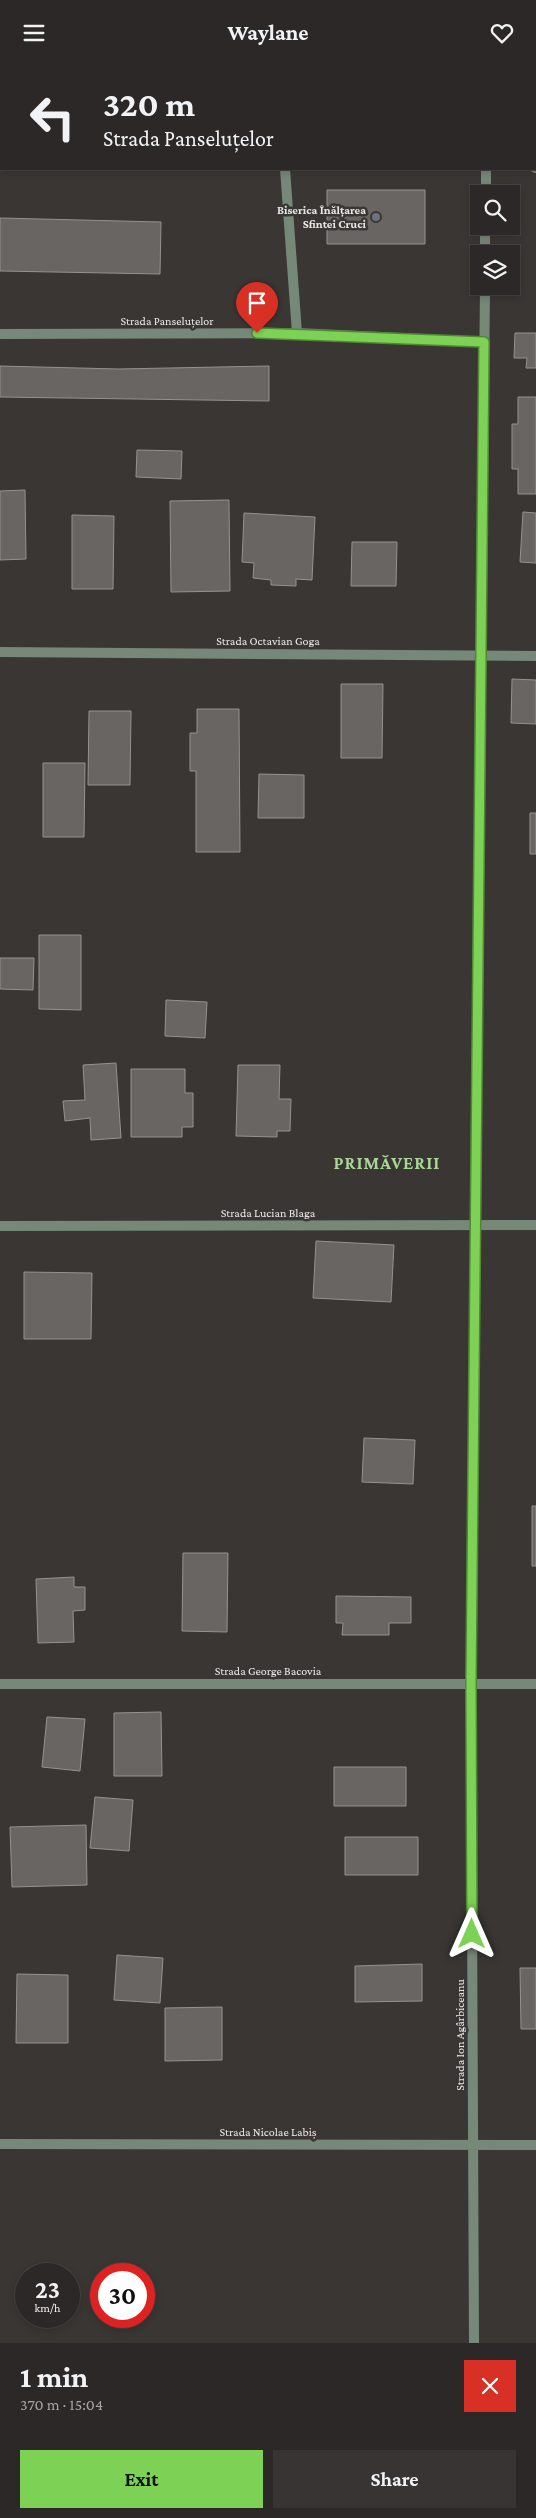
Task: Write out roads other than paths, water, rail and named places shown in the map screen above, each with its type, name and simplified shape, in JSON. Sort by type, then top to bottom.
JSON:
[{"type":"street","points":[[285,170],[297,333]]},
{"type":"street","points":[[486,170],[486,185]]},
{"type":"street","name":"Strada Ion Agârbiceanu","points":[[474,2343],[471,1684],[483,655],[485,295]]},
{"type":"street","name":"Strada Panseluțelor","points":[[0,334],[297,333],[484,342]]},
{"type":"street","name":"Strada Octavian Goga","points":[[0,652],[536,656]]},
{"type":"street","name":"Strada Lucian Blaga","points":[[0,1226],[536,1225]]},
{"type":"street","name":"Strada George Bacovia","points":[[0,1684],[536,1684]]},
{"type":"street","name":"Strada Nicolae Labiș","points":[[0,2144],[536,2145]]},
{"type":"place","name":"Biserica Înălțarea Sfintei Cruci","points":[[376,217]]},
{"type":"district","name":"PRIMĂVERII","points":[[387,1163]]}]
